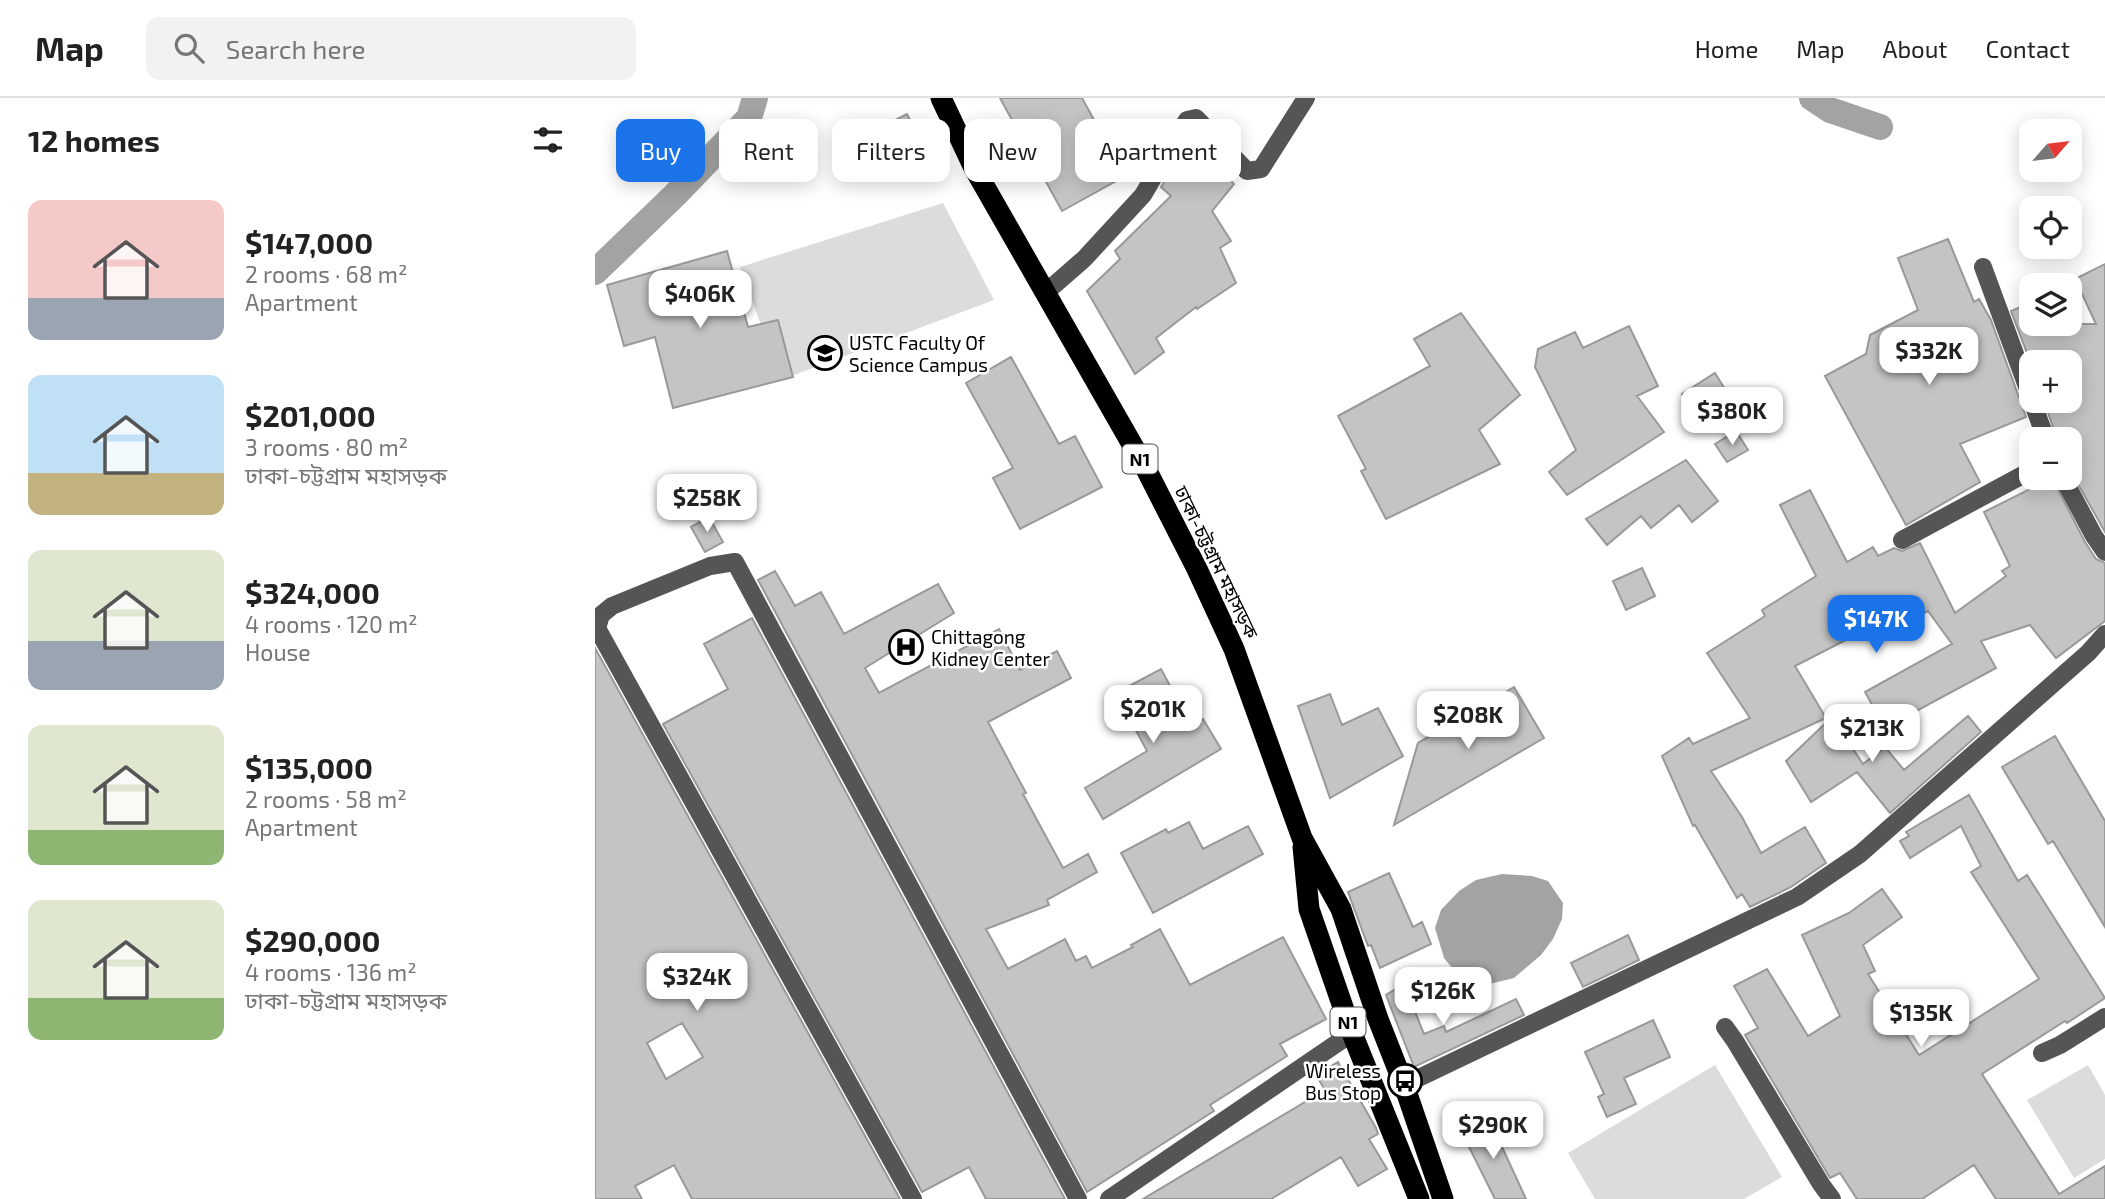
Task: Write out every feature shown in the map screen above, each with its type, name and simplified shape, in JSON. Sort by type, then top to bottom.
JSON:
[{"type":"highway","name":"ঢাকা-চট্টগ্রাম মহাসড়ক","points":[[941,98],[974,168],[1145,467],[1234,649],[1302,838],[1341,909],[1443,1199]]},
{"type":"highway","name":"ঢাকা-চট্টগ্রাম মহাসড়ক","points":[[1302,838],[1309,909],[1352,1033],[1419,1199]]},
{"type":"street","points":[[1045,293],[1084,259],[1143,195],[1188,120],[1196,118],[1247,171],[1261,169],[1306,98]]},
{"type":"street","points":[[1983,267],[2019,365]]},
{"type":"street","points":[[1902,540],[2019,477]]},
{"type":"street","points":[[2069,490],[2105,552]]},
{"type":"street","points":[[913,1199],[597,628],[601,615],[612,606],[710,566],[735,562],[1079,1199]]},
{"type":"street","points":[[1404,1085],[1797,897],[1860,854],[2088,653],[2105,634]]},
{"type":"street","points":[[2042,1053],[2105,1017]]},
{"type":"street","points":[[1725,1027],[1832,1199]]},
{"type":"street","points":[[1109,1199],[1352,1033]]},
{"type":"shaded area","points":[[943,203],[994,300],[781,380],[740,267]]},
{"type":"shaded area","points":[[1502,874],[1532,876],[1548,881],[1563,903],[1562,919],[1553,939],[1541,955],[1514,978],[1481,986],[1462,980],[1444,958],[1435,928],[1441,910],[1459,891],[1476,880]]},
{"type":"shaded area","points":[[1715,1065],[1782,1177],[1744,1199],[1595,1199],[1568,1153]]},
{"type":"shaded area","points":[[2088,1065],[2105,1095],[2105,1159],[2074,1178],[2027,1100]]},
{"type":"building","points":[[1000,98],[1082,98],[1094,119],[1075,119],[1075,182],[1114,182],[1062,211],[1046,182],[1061,182],[1061,119],[1012,119]]},
{"type":"building","points":[[907,114],[910,119],[897,119]]},
{"type":"building","points":[[1164,182],[1234,184],[1212,211],[1231,241],[1220,248],[1236,283],[1197,309],[1196,307],[1156,338],[1164,352],[1135,374],[1087,291],[1120,259],[1115,251],[1171,196],[1161,187]]},
{"type":"building","points":[[1948,239],[1974,302],[1979,299],[1991,320],[2019,398],[2019,413],[2025,413],[2026,417],[1960,444],[1980,482],[1906,525],[1825,376],[1866,354],[1870,335],[1918,310],[1898,258]]},
{"type":"building","points":[[727,251],[748,327],[778,320],[793,377],[673,408],[655,337],[624,346],[607,285]]},
{"type":"building","points":[[2105,264],[2105,532],[2081,490],[2082,427],[2053,427],[2048,413],[2082,413],[2082,350],[2026,350],[2021,336],[2082,336],[2082,324],[2096,324],[2082,294],[2082,276]]},
{"type":"building","points":[[2019,308],[2019,332],[2011,311]]},
{"type":"building","points":[[1461,313],[1520,395],[1479,430],[1500,464],[1386,519],[1361,471],[1366,469],[1338,416],[1430,366],[1414,339]]},
{"type":"building","points":[[1629,326],[1658,386],[1637,396],[1664,432],[1567,495],[1549,472],[1576,450],[1535,367],[1538,349],[1575,332],[1583,348]]},
{"type":"building","points":[[1011,357],[1059,444],[1075,436],[1102,487],[1020,529],[993,478],[1013,468],[966,383]]},
{"type":"building","points":[[1715,373],[1726,391],[1694,412],[1682,394]]},
{"type":"building","points":[[1736,431],[1748,450],[1727,462],[1715,444]]},
{"type":"building","points":[[1686,460],[1718,501],[1692,522],[1679,505],[1651,528],[1641,516],[1607,545],[1586,519]]},
{"type":"building","points":[[1810,490],[1847,562],[1873,547],[1878,556],[1894,548],[1902,551],[1920,543],[1955,613],[2006,576],[2002,571],[2010,566],[1984,512],[2028,490],[2058,490],[2085,542],[2096,559],[2105,563],[2105,621],[2056,658],[2030,625],[1981,641],[1996,668],[1885,728],[1865,692],[1952,644],[1928,611],[1915,617],[1910,607],[1795,666],[1826,718],[1711,771],[1742,817],[1761,853],[1805,827],[1826,863],[1791,887],[1750,907],[1742,894],[1737,898],[1695,825],[1693,826],[1662,756],[1689,738],[1693,744],[1750,718],[1707,653],[1765,616],[1762,610],[1816,576],[1780,505]]},
{"type":"building","points":[[709,517],[723,542],[705,552],[691,527]]},
{"type":"building","points":[[1642,568],[1655,596],[1626,610],[1613,581]]},
{"type":"building","points":[[775,571],[795,606],[821,592],[844,634],[938,584],[954,613],[865,668],[879,693],[999,629],[1020,670],[1057,651],[1071,678],[988,722],[1063,868],[1088,854],[1097,872],[1047,900],[1049,905],[986,929],[1008,969],[1065,939],[1076,961],[1086,956],[1092,968],[1133,947],[1131,945],[1160,929],[1190,985],[1283,937],[1326,1019],[1280,1044],[1287,1056],[1210,1105],[1214,1111],[1087,1192],[758,580]]},
{"type":"building","points":[[752,618],[1065,1199],[986,1199],[969,1167],[922,1192],[663,724],[728,689],[704,644]]},
{"type":"building","points":[[595,648],[900,1199],[692,1199],[674,1165],[635,1186],[642,1199],[595,1199]],"holes":[[[682,1023],[703,1057],[666,1079],[647,1043]]]},
{"type":"building","points":[[1161,669],[1191,725],[1203,719],[1221,749],[1103,819],[1085,788],[1147,751],[1116,693]]},
{"type":"building","points":[[1514,687],[1544,738],[1394,825],[1418,743]]},
{"type":"building","points":[[1330,694],[1342,725],[1378,708],[1403,756],[1330,798],[1298,706]]},
{"type":"building","points":[[1968,716],[1981,732],[1890,813],[1857,772],[1811,802],[1786,761],[1832,717],[1863,764],[1885,747],[1904,770]]},
{"type":"building","points":[[2055,736],[2105,821],[2105,927],[2053,841],[2048,844],[2002,767]]},
{"type":"building","points":[[1969,795],[2018,881],[2027,875],[2105,998],[1982,1074],[2059,1194],[2105,1166],[2105,1199],[1996,1199],[1974,1165],[1922,1199],[1857,1199],[1840,1173],[1830,1178],[1745,1035],[1758,1028],[1734,986],[1767,969],[1808,1036],[1840,1016],[1802,935],[1849,913],[1882,889],[1902,917],[1863,945],[1875,971],[1868,974],[1919,1055],[2039,979],[1971,872],[1981,866],[1961,826],[1910,858],[1900,841],[1909,836],[1906,832]]},
{"type":"building","points":[[1189,822],[1203,849],[1248,826],[1263,854],[1153,913],[1121,853],[1166,829],[1168,833]]},
{"type":"building","points":[[1389,873],[1413,927],[1422,922],[1431,944],[1380,968],[1371,945],[1368,946],[1348,892]]},
{"type":"building","points":[[1628,935],[1639,960],[1583,987],[1571,963]]},
{"type":"building","points":[[1404,984],[1424,1034],[1444,1026],[1446,1032],[1516,999],[1524,1015],[1414,1067],[1386,995]]},
{"type":"building","points":[[1653,1020],[1670,1057],[1624,1078],[1636,1104],[1607,1117],[1598,1097],[1604,1094],[1585,1052]]},
{"type":"building","points":[[1338,1062],[1376,1128],[1378,1134],[1369,1139],[1387,1169],[1358,1186],[1341,1157],[1271,1199],[1143,1199],[1325,1090],[1316,1075]]},
{"type":"building","points":[[1490,1118],[1526,1199],[1495,1199],[1461,1131]]},
{"type":"waterway","points":[[595,272],[675,195],[749,118],[755,98]]},
{"type":"waterway","points":[[1812,98],[1830,110],[1880,127]]},
{"type":"place","name":"USTC Faculty Of Science Campus","points":[[825,353]]},
{"type":"place","name":"Chittagong Kidney Center","points":[[906,647]]},
{"type":"place","name":"Wireless Bus Stop","points":[[1405,1081]]}]
